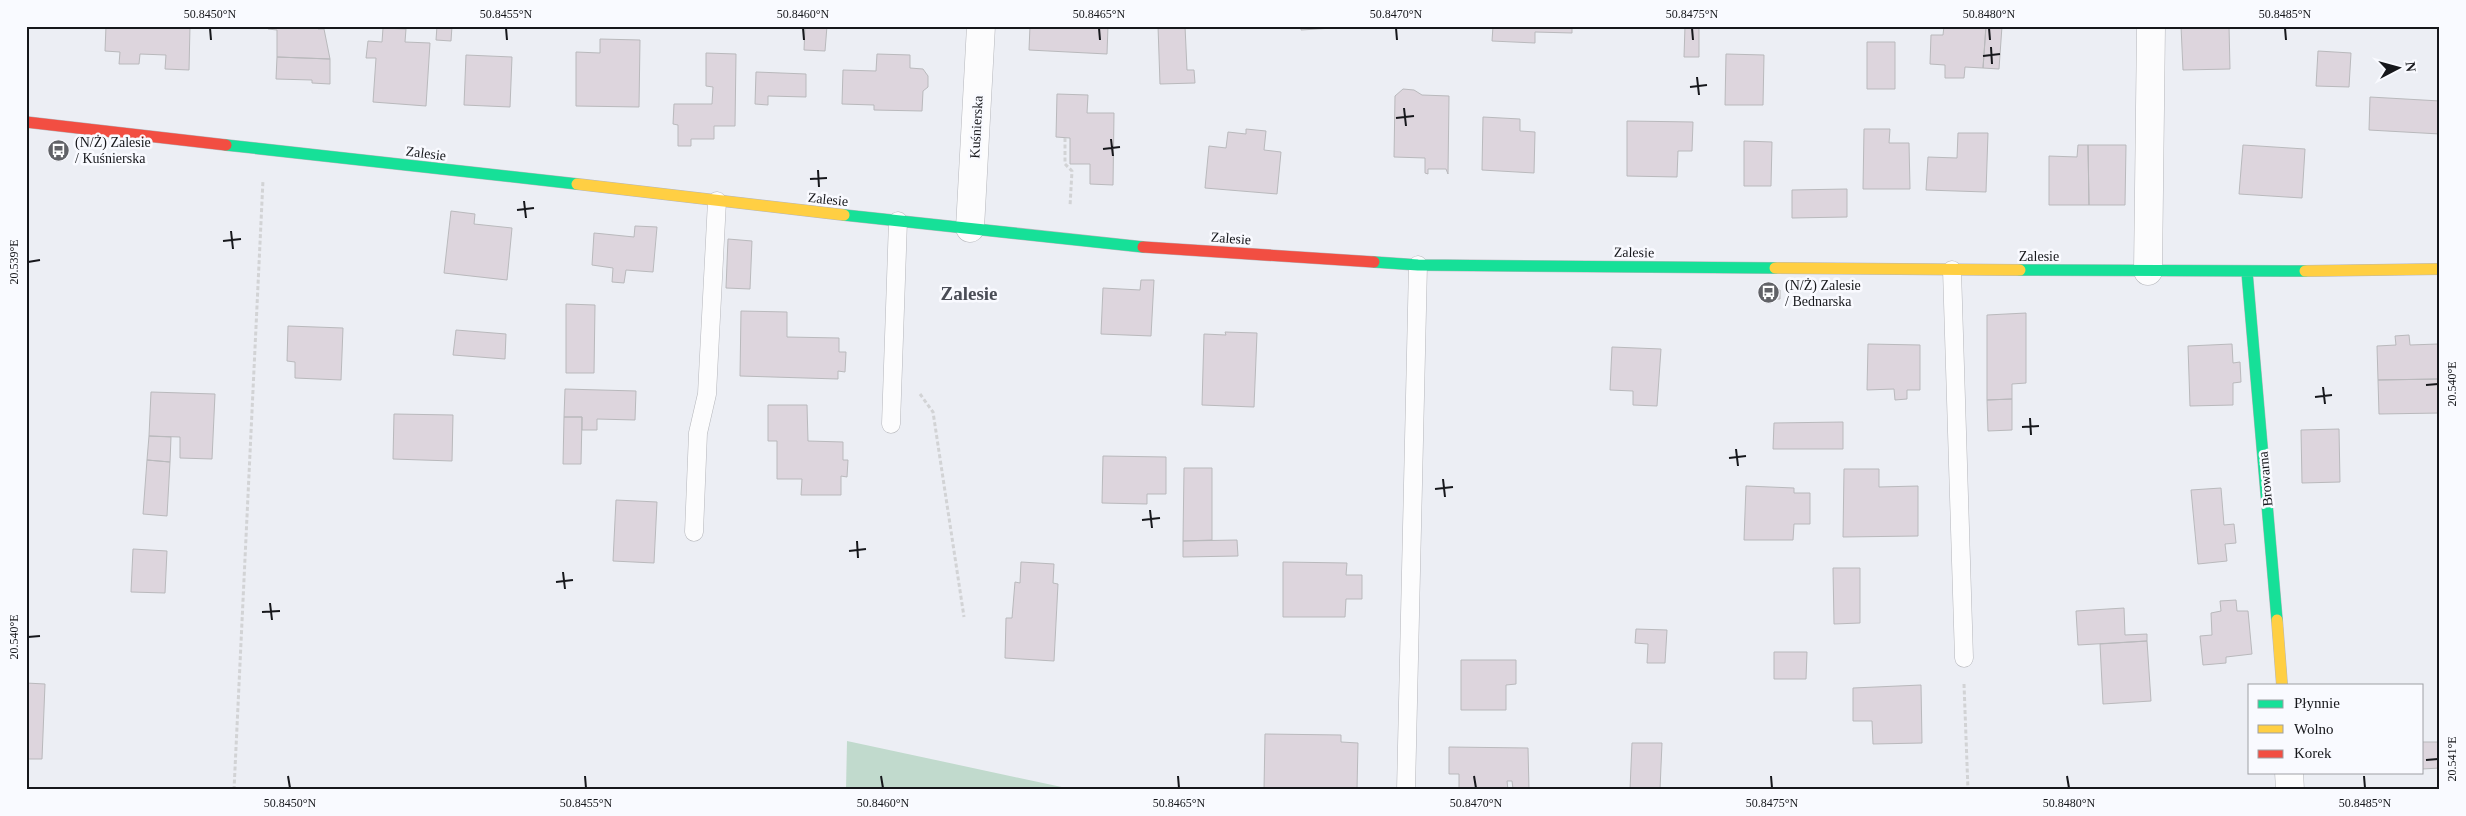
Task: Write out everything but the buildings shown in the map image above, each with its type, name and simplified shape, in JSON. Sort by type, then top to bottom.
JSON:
[{"type":"street","name":"Kuśnierska","points":[[970,228],[981,26]]},
{"type":"street","points":[[2148,272],[2151,26]]},
{"type":"street","name":"Zalesie","points":[[26,122],[1120,246],[1418,265],[2148,272],[2440,269]]},
{"type":"street","name":"Browarna","points":[[2247,272],[2282,684]]},
{"type":"street","points":[[2289,774],[2290,790]]},
{"type":"lane","points":[[694,532],[698,433],[707,394],[717,201]]},
{"type":"lane","points":[[891,424],[898,221]]},
{"type":"lane","points":[[1406,790],[1418,265]]},
{"type":"lane","points":[[1952,270],[1964,658]]},
{"type":"path","points":[[1065,138],[1065,164],[1072,171],[1070,206]]},
{"type":"path","points":[[234,790],[265,150]]},
{"type":"path","points":[[894,356],[933,412],[964,617]]},
{"type":"path","points":[[1964,658],[1968,790]]},
{"type":"green space","points":[[847,741],[1071,789],[1071,790],[846,790]]},
{"type":"traffic: fast","points":[[226,145],[577,184]]},
{"type":"traffic: fast","points":[[844,215],[1143,247]]},
{"type":"traffic: fast","points":[[1374,262],[1418,265],[1775,268]]},
{"type":"traffic: fast","points":[[2020,270],[2305,271]]},
{"type":"traffic: fast","points":[[2247,272],[2277,620]]},
{"type":"traffic: slow","points":[[577,184],[844,215]]},
{"type":"traffic: slow","points":[[1775,268],[2020,270]]},
{"type":"traffic: slow","points":[[2305,271],[2440,269]]},
{"type":"traffic: slow","points":[[2277,620],[2282,684]]},
{"type":"traffic: jam","points":[[26,122],[226,145]]},
{"type":"traffic: jam","points":[[1143,247],[1374,262]]},
{"type":"place","name":"(N/Ż) Zalesie / Kuśnierska","points":[[59,150]]},
{"type":"place","name":"(N/Ż) Zalesie / Bednarska","points":[[1769,293]]},
{"type":"district","name":"Zalesie","points":[[969,293]]}]
